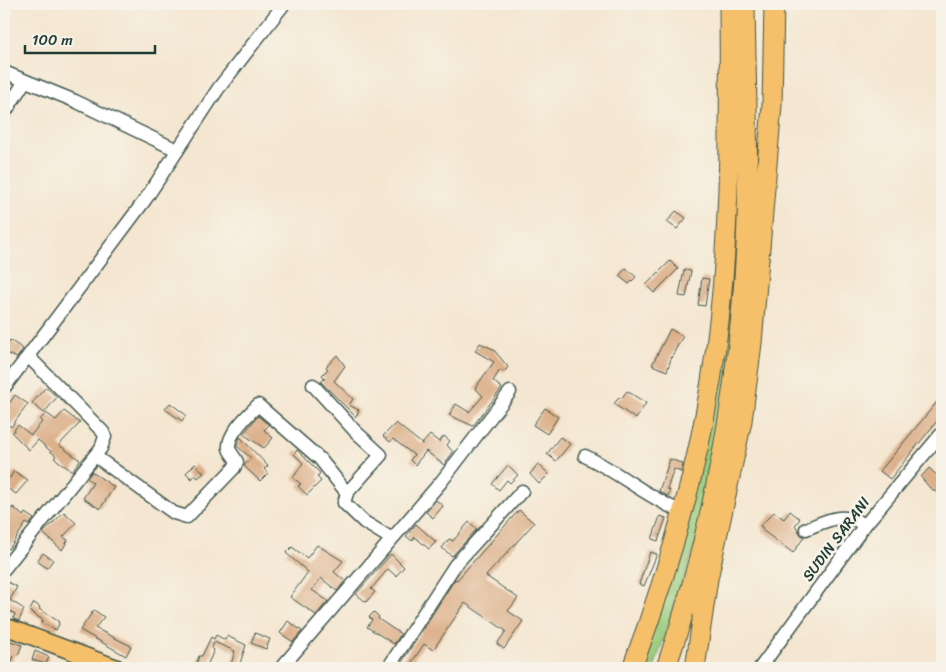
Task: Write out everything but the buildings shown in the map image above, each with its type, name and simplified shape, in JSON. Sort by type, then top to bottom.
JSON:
[{"type":"highway","points":[[632,668],[671,559],[684,513],[711,380],[725,260],[730,84],[729,4]]},
{"type":"highway","points":[[666,668],[691,588],[716,481],[726,427],[738,340],[747,219],[745,4]]},
{"type":"highway","points":[[695,668],[708,579],[740,429],[752,343],[772,105],[774,4]]},
{"type":"highway","points":[[673,668],[675,641]]},
{"type":"main road","points":[[4,626],[117,668]]},
{"type":"street","points":[[4,388],[145,200],[218,89],[284,4]]},
{"type":"street","points":[[4,72],[75,101],[177,150]]},
{"type":"street","points":[[4,114],[25,81]]},
{"type":"street","points":[[4,569],[95,456],[104,442],[103,432],[28,356]]},
{"type":"street","points":[[313,385],[355,431],[381,455],[347,493],[344,500],[346,506],[392,539]]},
{"type":"street","points":[[282,668],[441,482],[510,392]]},
{"type":"street","points":[[95,456],[174,513],[187,517],[234,468],[237,462],[230,451],[230,441],[243,420],[258,405],[320,459],[347,493]]},
{"type":"street","name":"SUDIN SARANI","points":[[760,668],[865,526],[942,433]]},
{"type":"street","points":[[586,456],[613,470],[662,504],[684,513]]},
{"type":"street","points":[[388,668],[456,565],[522,490]]},
{"type":"street","points":[[806,529],[845,517],[854,518],[865,526]]},
{"type":"green space","points":[[733,4],[743,211],[727,395],[696,542],[654,668],[638,668],[715,392]]}]
